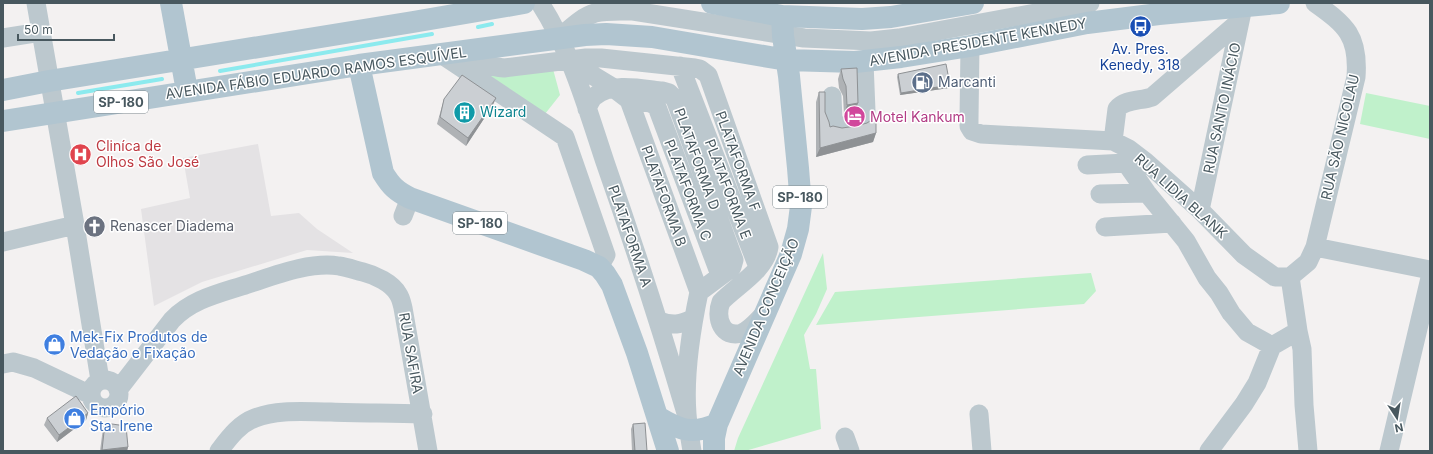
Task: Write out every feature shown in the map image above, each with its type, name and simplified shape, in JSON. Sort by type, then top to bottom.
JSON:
[{"type":"main road","points":[[171,3],[188,91]]},
{"type":"main road","name":"SP-180","points":[[3,90],[49,80],[524,3]]},
{"type":"main road","points":[[712,3],[783,18],[839,19],[891,17],[973,3]]},
{"type":"main road","name":"AVENIDA PRESIDENTE KENNEDY","points":[[559,38],[606,34],[652,37],[787,60],[864,62],[970,46],[1087,23],[1159,14],[1242,10],[1279,3]]},
{"type":"main road","name":"AVENIDA CONCEIÇÃO","points":[[714,451],[714,438],[717,424],[791,254],[798,229],[801,206],[798,160],[783,18]]},
{"type":"main road","name":"AVENIDA FÁBIO EDUARDO RAMOS ESQUÍVEL","points":[[3,121],[359,65],[559,38]]},
{"type":"main road","name":"SP-180","points":[[359,65],[383,173],[392,187],[401,194],[407,207],[584,260],[599,267],[605,274],[612,285],[637,353],[668,451]]},
{"type":"main road","points":[[659,422],[691,431],[703,440],[706,451]]},
{"type":"main road","points":[[691,431],[708,428],[717,424]]},
{"type":"street","points":[[3,364],[13,362],[34,368],[91,395],[95,403],[99,406],[108,407],[118,399],[111,385],[99,374],[75,225],[36,3]]},
{"type":"street","name":"PLATAFORMA A","points":[[540,3],[553,24],[569,60],[587,109],[659,320],[691,431]]},
{"type":"street","points":[[559,38],[582,20],[595,13],[627,11],[783,18],[827,40],[871,41],[899,38],[1090,3]]},
{"type":"street","name":"RUA SÃO NICOLAU","points":[[1290,277],[1308,262],[1315,246],[1356,77],[1357,59],[1353,43],[1347,29],[1337,19],[1315,3]]},
{"type":"street","points":[[1113,141],[1117,109],[1125,102],[1144,100],[1152,96],[1242,10]]},
{"type":"street","name":"RUA SANTO INÁCIO","points":[[1200,210],[1242,10]]},
{"type":"street","points":[[3,38],[41,32]]},
{"type":"street","name":"RUA LIDIA BLANK","points":[[970,46],[969,126],[972,131],[981,134],[1113,141],[1129,149],[1146,162],[1200,210],[1244,255],[1275,278],[1290,277]]},
{"type":"street","points":[[450,53],[489,66],[504,68],[569,60],[601,58],[680,66]]},
{"type":"street","points":[[450,53],[565,137],[606,255],[599,267]]},
{"type":"street","points":[[569,60],[612,87],[629,100]]},
{"type":"street","points":[[832,96],[833,121],[835,126],[840,127],[861,122],[865,119],[864,62]]},
{"type":"street","name":"PLATAFORMA F","points":[[680,66],[700,69],[708,75],[769,247],[768,252],[758,267]]},
{"type":"street","name":"PLATAFORMA E","points":[[680,66],[758,267]]},
{"type":"street","points":[[587,109],[595,96],[612,87]]},
{"type":"street","name":"PLATAFORMA D","points":[[612,87],[662,91],[669,93],[675,99],[734,260],[732,267],[720,275]]},
{"type":"street","name":"PLATAFORMA C","points":[[629,100],[651,103],[657,107],[720,275]]},
{"type":"street","name":"PLATAFORMA B","points":[[629,100],[699,292]]},
{"type":"street","points":[[1087,165],[1126,163],[1147,193],[1186,241],[1207,278],[1246,332],[1272,346]]},
{"type":"street","points":[[1100,194],[1147,193]]},
{"type":"street","points":[[1105,227],[1172,223]]},
{"type":"street","points":[[3,242],[75,225]]},
{"type":"street","points":[[1315,246],[1430,270]]},
{"type":"street","name":"RUA SAFIRA","points":[[111,385],[172,320],[190,305],[266,278],[310,266],[340,266],[367,273],[393,287],[398,294],[404,308],[428,451]]},
{"type":"street","points":[[758,267],[721,302],[719,308],[719,321],[722,328],[728,333],[734,334],[750,328],[765,312]]},
{"type":"street","points":[[691,431],[687,385],[694,318],[699,292],[720,275]]},
{"type":"street","points":[[1290,277],[1302,349],[1304,405],[1308,451]]},
{"type":"street","points":[[1389,451],[1430,278]]},
{"type":"street","points":[[659,320],[672,325],[694,318]]},
{"type":"street","points":[[1209,451],[1244,404],[1257,383],[1272,346],[1298,331]]},
{"type":"street","points":[[91,395],[96,384],[111,385]]},
{"type":"street","points":[[219,451],[243,424],[255,418],[272,414],[295,412],[422,414]]},
{"type":"street","points":[[979,414],[982,451]]},
{"type":"street","points":[[659,422],[659,451]]},
{"type":"shaded area","points":[[258,144],[271,216],[299,213],[317,229],[353,253],[307,250],[202,282],[154,306],[141,209],[190,198],[183,158]]},
{"type":"green space","points":[[553,69],[560,95],[545,114],[490,76]]},
{"type":"green space","points":[[1366,93],[1430,106],[1430,139],[1360,124]]},
{"type":"green space","points":[[823,253],[827,289],[816,314],[804,335],[810,369],[816,369],[821,429],[745,451],[734,451],[738,438]]},
{"type":"green space","points":[[1091,273],[1096,291],[1084,304],[816,325],[835,292]]},
{"type":"building","name":"Marcanti","points":[[946,64],[950,85],[901,93],[898,74]]},
{"type":"building","points":[[857,68],[858,103],[847,105],[846,86],[841,69]]},
{"type":"building","name":"Wizard","points":[[462,75],[496,98],[468,138],[440,117],[444,99]]},
{"type":"building","points":[[819,92],[825,92],[825,112],[830,127],[833,126],[842,128],[856,126],[867,123],[876,117],[876,133],[820,148]]},
{"type":"building","points":[[76,396],[88,413],[59,435],[47,418]]},
{"type":"building","points":[[105,423],[126,426],[128,447],[102,450]]},
{"type":"building","points":[[645,423],[647,451],[635,451],[633,424]]},
{"type":"waterway","points":[[478,27],[492,24]]},
{"type":"waterway","points":[[220,71],[432,34]]},
{"type":"waterway","points":[[78,93],[162,79]]},
{"type":"place","name":"Av. Pres. Kenedy, 318","points":[[1140,27]]},
{"type":"place","name":"Marcanti","points":[[923,82]]},
{"type":"place","name":"Wizard","points":[[464,112]]},
{"type":"place","name":"Motel Kankum","points":[[854,117]]},
{"type":"place","name":"Cliníca de Olhos São José","points":[[80,154]]},
{"type":"place","name":"Renascer Diadema","points":[[95,226]]},
{"type":"place","name":"Mek-Fix Produtos de Vedação e Fixação","points":[[54,345]]},
{"type":"place","name":"Empório Sta. Irene","points":[[75,418]]}]
